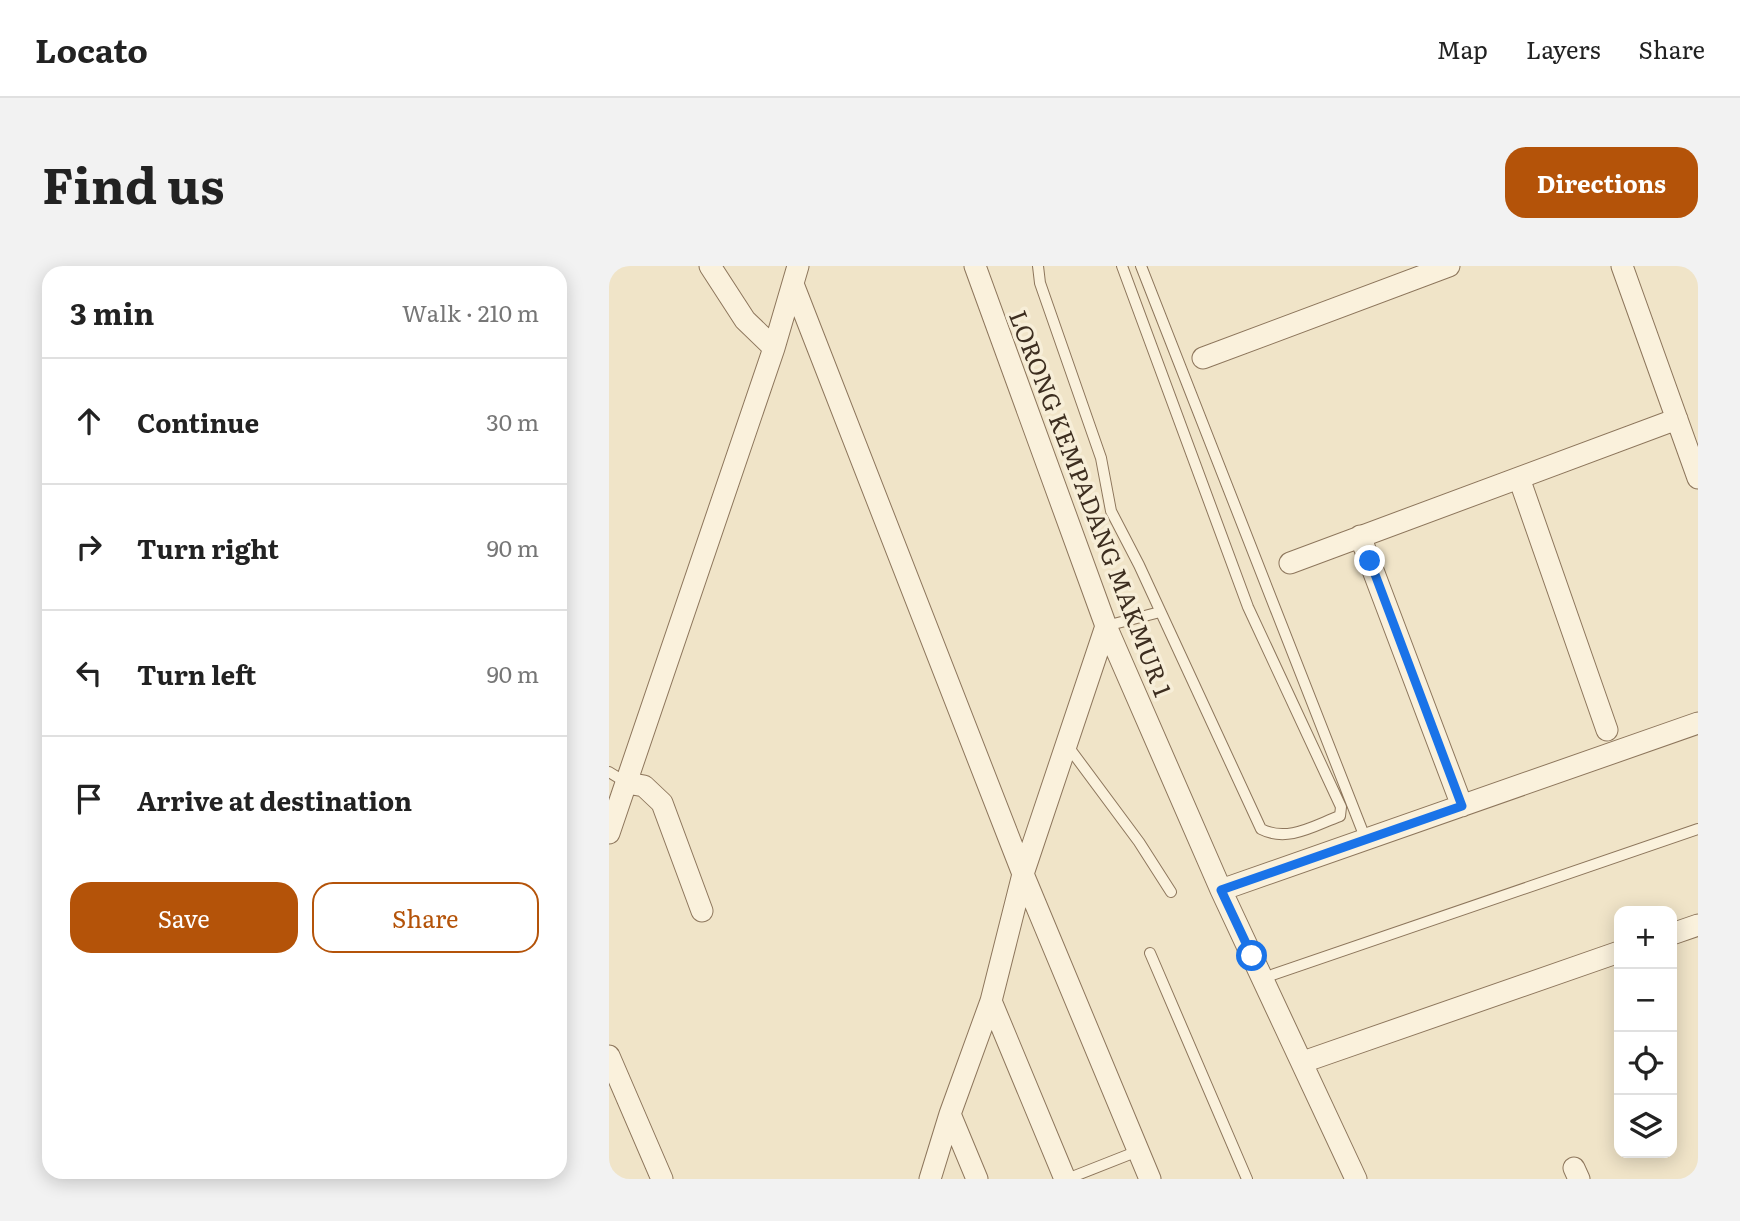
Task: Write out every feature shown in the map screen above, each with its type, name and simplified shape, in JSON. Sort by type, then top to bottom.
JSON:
[{"type":"street","points":[[710,266],[745,320],[774,348]]},
{"type":"street","name":"LORONG KEMPADANG MAKMUR 1","points":[[975,266],[1106,626],[1221,890],[1356,1179]]},
{"type":"street","points":[[1203,358],[1449,266]]},
{"type":"street","points":[[1622,266],[1698,478]]},
{"type":"street","points":[[609,833],[618,778],[774,348],[796,275]]},
{"type":"street","points":[[796,275],[1023,874],[1150,1179]]},
{"type":"street","points":[[1290,564],[1677,419]]},
{"type":"street","points":[[1519,478],[1607,730]]},
{"type":"street","points":[[1360,537],[1462,806]]},
{"type":"street","points":[[930,1179],[950,1114],[991,1001],[1023,874],[1106,626]]},
{"type":"street","points":[[1221,890],[1698,723]]},
{"type":"street","points":[[618,778],[643,786],[662,803],[702,911]]},
{"type":"street","points":[[1677,932],[1698,925]]},
{"type":"street","points":[[1303,1062],[1614,954]]},
{"type":"street","points":[[991,1001],[1066,1179]]},
{"type":"street","points":[[609,1056],[662,1179]]},
{"type":"street","points":[[950,1114],[977,1179]]},
{"type":"lane","points":[[1038,266],[1039,283],[1101,458],[1111,511],[1261,829],[1270,833],[1294,834],[1343,813],[1248,607],[1122,266]]},
{"type":"lane","points":[[1141,266],[1366,840]]},
{"type":"lane","points":[[1106,626],[1160,612]]},
{"type":"lane","points":[[1067,745],[1139,842],[1171,892]]},
{"type":"lane","points":[[1263,978],[1698,830]]},
{"type":"lane","points":[[1150,953],[1247,1179]]},
{"type":"lane","points":[[1066,1179],[1139,1151]]},
{"type":"route","points":[[1252,956],[1221,890],[1462,806],[1370,561]]}]
